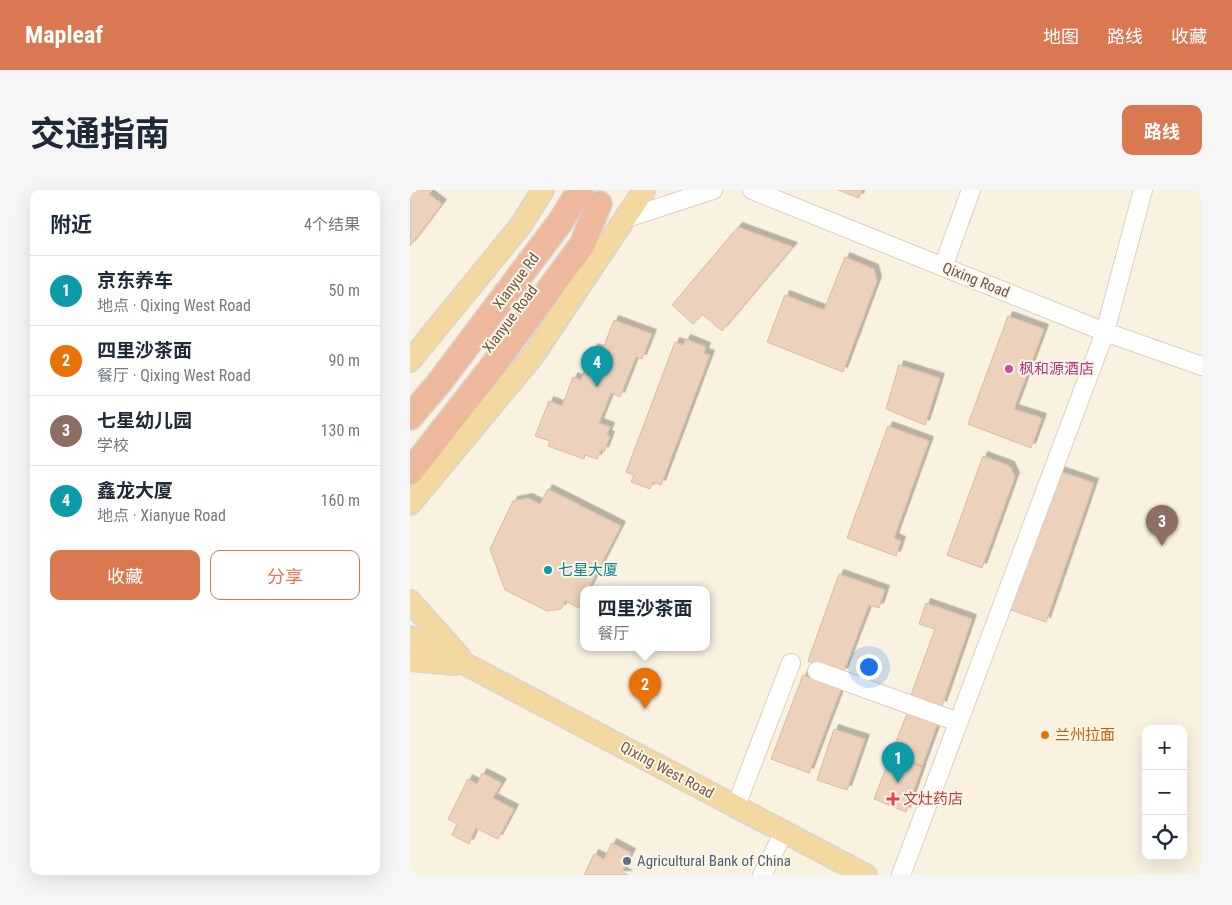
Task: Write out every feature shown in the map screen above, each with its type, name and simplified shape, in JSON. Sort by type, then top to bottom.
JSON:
[{"type":"highway","points":[[410,393],[438,361],[509,267],[561,190]]},
{"type":"highway","points":[[410,472],[492,367],[582,245],[596,195]]},
{"type":"highway","name":"Xianyue Rd","points":[[410,417],[439,383],[555,229],[596,195]]},
{"type":"highway","name":"Xianyue Road","points":[[410,446],[596,195]]},
{"type":"main road","points":[[410,361],[521,225],[543,190]]},
{"type":"main road","points":[[410,504],[533,356],[644,190]]},
{"type":"main road","points":[[410,601],[467,665]]},
{"type":"main road","name":"Qixing West Road","points":[[410,637],[467,665],[866,875]]},
{"type":"main road","points":[[410,660],[467,665]]},
{"type":"street","points":[[624,219],[713,190]]},
{"type":"street","name":"Qixing Road","points":[[752,190],[1105,332],[1202,366]]},
{"type":"street","points":[[943,267],[971,190]]},
{"type":"street","points":[[901,875],[1105,332],[1143,190]]},
{"type":"street","points":[[736,806],[791,663]]},
{"type":"street","points":[[817,671],[958,722]]},
{"type":"street","points":[[762,875],[784,832]]},
{"type":"building","points":[[410,190],[433,190],[429,194],[442,204],[410,246]]},
{"type":"building","points":[[838,190],[862,190],[859,198]]},
{"type":"building","points":[[738,227],[793,247],[722,331],[702,314],[693,324],[672,305]]},
{"type":"building","points":[[845,257],[874,269],[877,281],[843,372],[767,342],[785,295],[824,310]]},
{"type":"building","name":"枫和源酒店","points":[[1008,316],[1044,329],[1014,409],[1042,418],[1031,448],[968,424]]},
{"type":"building","points":[[614,320],[652,334],[642,359],[636,357],[620,397],[611,393],[599,423],[610,427],[607,435],[610,436],[604,452],[601,450],[597,459],[585,455],[584,459],[548,446],[550,441],[535,436],[549,401],[562,406],[573,377],[581,380],[593,348],[602,351]]},
{"type":"building","points":[[686,339],[706,347],[704,353],[710,355],[661,485],[653,482],[650,489],[631,482],[634,475],[626,472],[675,342],[683,345]]},
{"type":"building","points":[[899,365],[940,378],[925,425],[886,409]]},
{"type":"building","points":[[888,426],[929,441],[894,538],[901,541],[896,556],[847,538]]},
{"type":"building","points":[[983,456],[1010,466],[1015,477],[982,568],[947,555]]},
{"type":"building","points":[[1056,470],[1094,483],[1046,622],[1008,609]]},
{"type":"building","name":"七星大厦","points":[[548,489],[621,526],[590,586],[580,586],[579,608],[565,601],[561,609],[547,611],[505,590],[490,549],[513,501],[528,498],[540,504]]},
{"type":"building","points":[[839,574],[885,590],[879,608],[869,605],[843,673],[808,661]]},
{"type":"building","points":[[926,603],[972,619],[942,706],[911,695],[935,629],[919,624]]},
{"type":"building","points":[[803,675],[841,689],[809,773],[771,759]]},
{"type":"building","points":[[909,709],[939,720],[922,766],[891,754]]},
{"type":"building","points":[[834,729],[865,739],[847,790],[817,780]]},
{"type":"building","points":[[891,755],[922,767],[906,812],[874,799]]},
{"type":"building","points":[[482,773],[502,783],[493,798],[514,809],[498,839],[476,828],[469,844],[452,835],[457,824],[448,819],[468,779],[477,784]]},
{"type":"building","points":[[612,843],[631,853],[622,872],[628,875],[584,875],[594,854],[604,859]]},
{"type":"place","name":"枫和源酒店","points":[[1009,369]]},
{"type":"place","name":"鑫龙大厦","points":[[597,387]]},
{"type":"place","name":"七星幼儿园","points":[[1162,546]]},
{"type":"place","name":"七星大厦","points":[[548,570]]},
{"type":"place","name":"四里沙茶面","points":[[645,709]]},
{"type":"place","name":"兰州拉面","points":[[1045,735]]},
{"type":"place","name":"京东养车","points":[[898,783]]},
{"type":"place","name":"文灶药店","points":[[893,799]]},
{"type":"place","name":"Agricultural Bank of China","points":[[627,861]]}]
